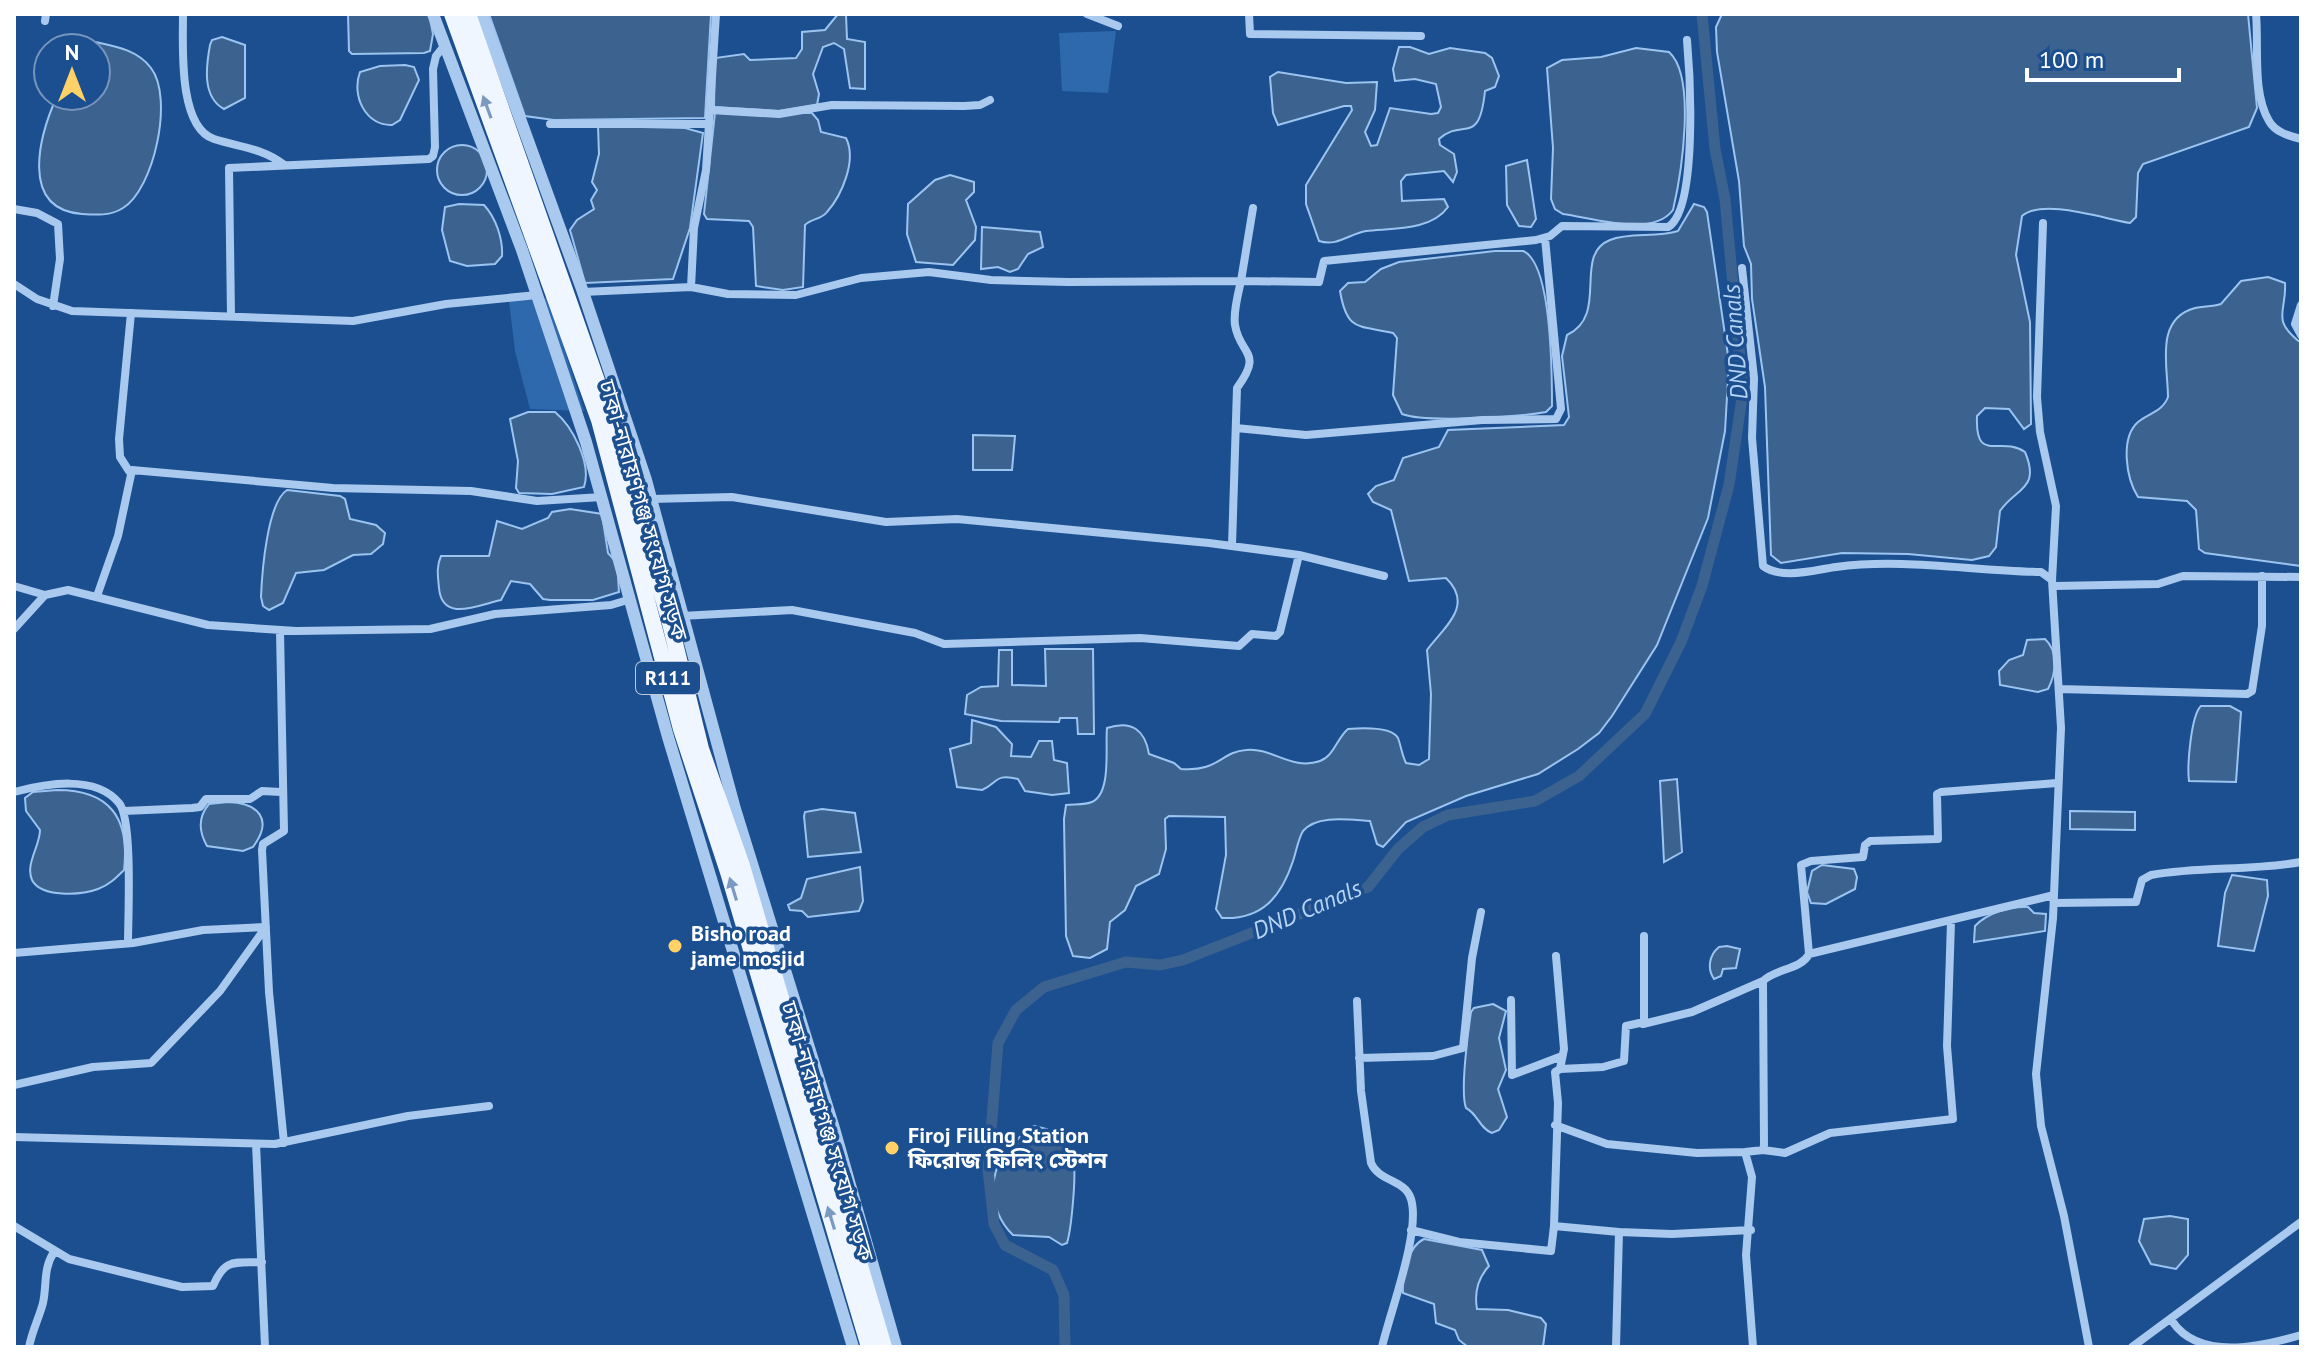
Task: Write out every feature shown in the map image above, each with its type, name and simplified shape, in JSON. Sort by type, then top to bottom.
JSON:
[{"type":"main road","name":"ঢাকা-নারায়ণগঞ্জ সংযোগ সড়ক","points":[[452,14],[599,420],[681,729],[768,1034],[884,1347]]},
{"type":"main road","name":"ঢাকা-নারায়ণগঞ্জ সংযোগ সড়ক","points":[[468,14],[604,396],[662,593],[701,749],[729,811],[781,974],[869,1347]]},
{"type":"street","points":[[183,14],[185,79],[194,124],[212,138],[264,152],[283,164]]},
{"type":"street","points":[[433,14],[537,295],[602,497],[668,737],[735,925]]},
{"type":"street","points":[[482,14],[583,292],[651,499],[729,811]]},
{"type":"street","points":[[691,287],[691,253],[697,207],[703,190],[716,14]]},
{"type":"street","points":[[1087,14],[1118,26]]},
{"type":"street","points":[[1249,14],[1250,34],[1421,36]]},
{"type":"street","points":[[2256,14],[2260,96],[2267,120],[2276,130],[2301,139]]},
{"type":"street","points":[[583,292],[691,287],[728,294],[796,295],[882,275],[929,272],[991,280],[1068,282],[1319,282],[1324,261],[1545,238],[1562,226],[1663,228],[1675,223],[1689,151],[1692,108],[1687,40]]},
{"type":"street","points":[[231,316],[229,168],[394,163],[433,156],[433,69],[436,56],[445,45]]},
{"type":"street","points":[[710,110],[779,114],[832,105],[964,106],[980,105],[990,100]]},
{"type":"street","points":[[550,124],[709,124]]},
{"type":"street","points":[[1232,546],[1237,388],[1249,369],[1249,351],[1235,327],[1253,208]]},
{"type":"street","points":[[14,209],[37,213],[58,224],[60,259],[53,306]]},
{"type":"street","points":[[2043,223],[2037,397],[2040,432],[2056,506],[2054,583],[2059,689],[2054,899],[2036,1074],[2041,1126],[2064,1216],[2089,1347]]},
{"type":"street","points":[[1236,428],[1306,435],[1482,420],[1556,419],[1561,409],[1545,238]]},
{"type":"street","points":[[1742,268],[1754,378],[1752,438],[1763,566],[1774,571],[1806,572],[1853,565],[1911,564],[2041,572],[2054,583],[2158,584],[2183,576],[2301,577]]},
{"type":"street","points":[[14,284],[53,306],[72,311],[371,320],[446,304],[537,295]]},
{"type":"street","points":[[2301,305],[2295,324],[2301,335]]},
{"type":"street","points":[[97,596],[118,536],[129,471],[120,457],[119,439],[131,313]]},
{"type":"street","points":[[129,471],[333,488],[471,491],[537,501],[602,497]]},
{"type":"street","points":[[651,499],[732,497],[886,522],[957,519],[1232,546],[1299,555],[1384,576]]},
{"type":"street","points":[[681,616],[792,610],[915,633],[944,644],[1140,638],[1239,646],[1252,634],[1276,636],[1280,632],[1299,555]]},
{"type":"street","points":[[2059,689],[2247,694],[2252,691],[2261,639],[2262,576]]},
{"type":"street","points":[[14,586],[45,595],[68,590],[208,625],[280,631],[430,629],[495,614],[611,605],[631,599]]},
{"type":"street","points":[[14,629],[45,595]]},
{"type":"street","points":[[280,631],[284,831],[263,844],[262,850],[284,1143]]},
{"type":"street","points":[[1411,1230],[1472,1244],[1551,1251],[1558,1103],[1555,1072],[1560,1069],[1619,1065],[1624,1061],[1626,1026],[1692,1012],[1763,981],[1771,974],[1803,963],[1809,954],[1801,880],[1803,862],[1863,857],[1865,845],[1870,841],[1938,839],[1937,794],[1941,792],[2057,783]]},
{"type":"street","points":[[14,792],[81,784],[106,793],[124,811],[128,943]]},
{"type":"street","points":[[124,811],[200,807],[206,799],[250,799],[262,791],[281,792]]},
{"type":"street","points":[[1809,954],[2054,899],[2136,902],[2142,880],[2151,875],[2215,868],[2265,869],[2301,862]]},
{"type":"street","points":[[1359,1058],[1433,1056],[1463,1048],[1473,947],[1481,912]]},
{"type":"street","points":[[1555,1125],[1607,1144],[1697,1153],[1763,1150],[1785,1153],[1830,1133],[1953,1119],[1947,1046],[1951,922]]},
{"type":"street","points":[[14,953],[128,943],[203,930],[266,927]]},
{"type":"street","points":[[14,1085],[93,1067],[151,1063],[220,991],[266,927]]},
{"type":"street","points":[[1643,1024],[1644,936]]},
{"type":"street","points":[[1556,956],[1562,1056],[1560,1069]]},
{"type":"street","points":[[1763,981],[1763,1150]]},
{"type":"street","points":[[1511,1000],[1512,1075],[1562,1056]]},
{"type":"street","points":[[1357,1001],[1359,1058],[1371,1163],[1375,1172],[1407,1190],[1412,1200],[1411,1230],[1382,1347]]},
{"type":"street","points":[[14,1137],[284,1143],[408,1116],[489,1106]]},
{"type":"street","points":[[256,1144],[265,1347]]},
{"type":"street","points":[[1745,1152],[1752,1177],[1751,1230],[1746,1255],[1753,1347]]},
{"type":"street","points":[[2132,1347],[2172,1321],[2301,1222]]},
{"type":"street","points":[[14,1226],[54,1252],[93,1266],[191,1287],[213,1286],[218,1270],[226,1264],[262,1262]]},
{"type":"street","points":[[1554,1226],[1619,1232],[1751,1230]]},
{"type":"street","points":[[1616,1347],[1619,1232]]},
{"type":"street","points":[[845,1242],[853,1347]]},
{"type":"street","points":[[845,1242],[896,1347]]},
{"type":"street","points":[[29,1347],[33,1324],[42,1305],[46,1270],[54,1252]]},
{"type":"street","points":[[2172,1321],[2193,1343],[2243,1347],[2278,1344],[2301,1335]]},
{"type":"shaded area","points":[[348,14],[429,14],[433,34],[430,51],[352,54],[349,51]]},
{"type":"shaded area","points":[[489,14],[711,14],[705,118],[554,120],[525,116]]},
{"type":"shaded area","points":[[838,14],[846,15],[847,39],[865,42],[865,89],[850,88],[844,49],[834,43],[823,47],[813,74],[819,94],[817,105],[779,111],[714,107],[715,58],[744,54],[750,60],[796,58],[802,49],[802,32],[825,30]]},
{"type":"shaded area","points":[[1722,14],[2248,14],[2257,108],[2249,127],[2143,164],[2138,173],[2136,217],[2130,223],[2059,209],[2032,211],[2022,216],[2016,255],[2030,322],[2031,424],[2024,429],[2009,409],[1985,408],[1977,416],[1977,431],[1985,444],[2025,452],[2030,474],[2024,487],[2000,511],[1996,547],[1989,556],[1972,560],[1908,554],[1842,553],[1781,563],[1771,555],[1765,387],[1752,299],[1751,264],[1744,246],[1739,181],[1717,52],[1716,27]]},
{"type":"shaded area","points":[[1116,31],[1108,93],[1062,91],[1059,33]]},
{"type":"shaded area","points":[[222,37],[245,45],[245,98],[224,109],[212,97],[207,81],[210,45],[212,40]]},
{"type":"shaded area","points":[[112,46],[139,56],[151,68],[158,82],[161,100],[157,142],[144,182],[123,208],[103,214],[82,214],[62,209],[49,199],[41,184],[39,167],[51,112],[112,112]]},
{"type":"shaded area","points":[[1399,47],[1410,47],[1429,54],[1450,48],[1485,53],[1492,58],[1499,76],[1495,87],[1485,91],[1479,119],[1474,125],[1455,130],[1439,139],[1440,145],[1454,154],[1457,172],[1453,182],[1444,171],[1406,175],[1401,181],[1402,201],[1444,199],[1448,207],[1441,215],[1421,224],[1366,231],[1332,242],[1319,241],[1306,204],[1306,185],[1352,110],[1351,106],[1278,125],[1273,113],[1270,77],[1278,72],[1346,83],[1377,82],[1375,110],[1365,132],[1371,146],[1377,145],[1390,108],[1431,114],[1438,113],[1441,107],[1436,84],[1415,79],[1395,81],[1393,69]]},
{"type":"shaded area","points":[[1636,48],[1669,52],[1678,65],[1683,82],[1684,128],[1673,210],[1651,223],[1637,225],[1563,214],[1555,209],[1551,199],[1553,148],[1547,68],[1562,60],[1601,57]]},
{"type":"shaded area","points":[[380,66],[414,67],[419,80],[400,120],[392,125],[375,121],[359,100],[360,72]]},
{"type":"shaded area","points":[[715,113],[812,113],[818,120],[821,132],[846,138],[850,156],[843,187],[825,215],[805,225],[803,287],[783,290],[756,286],[753,227],[749,221],[707,219],[704,214]]},
{"type":"shaded area","points":[[598,126],[685,128],[703,133],[690,228],[673,279],[585,283],[570,230],[577,220],[594,209],[591,200],[597,190],[592,182],[599,154]]},
{"type":"shaded area","points":[[462,145],[480,152],[487,170],[480,188],[462,195],[444,188],[437,170],[444,152]]},
{"type":"shaded area","points":[[1527,160],[1536,219],[1531,227],[1519,226],[1507,205],[1506,166]]},
{"type":"shaded area","points":[[950,175],[974,182],[974,192],[966,200],[976,227],[975,240],[953,265],[916,262],[907,234],[908,204],[935,180]]},
{"type":"shaded area","points":[[1694,204],[1704,207],[1707,212],[1729,362],[1725,431],[1708,518],[1657,645],[1599,733],[1538,774],[1466,796],[1406,822],[1383,847],[1377,844],[1370,821],[1335,819],[1309,826],[1301,834],[1288,874],[1276,895],[1259,910],[1236,918],[1222,918],[1216,909],[1226,855],[1225,817],[1169,816],[1165,819],[1166,849],[1159,874],[1136,886],[1125,910],[1110,922],[1107,949],[1090,958],[1073,956],[1066,936],[1066,805],[1092,802],[1098,797],[1105,779],[1107,728],[1124,725],[1136,729],[1141,733],[1149,754],[1174,763],[1181,769],[1204,768],[1230,754],[1246,750],[1265,752],[1300,763],[1320,761],[1329,755],[1348,729],[1360,728],[1394,734],[1406,763],[1419,765],[1429,759],[1431,694],[1427,650],[1448,625],[1458,598],[1446,578],[1409,581],[1391,510],[1373,502],[1368,494],[1376,486],[1394,480],[1403,458],[1439,447],[1448,430],[1564,425],[1569,417],[1562,356],[1567,335],[1580,326],[1587,314],[1593,258],[1599,248],[1610,240],[1678,231]]},
{"type":"shaded area","points":[[484,205],[492,216],[502,249],[502,256],[495,264],[467,266],[450,261],[442,230],[445,207]]},
{"type":"shaded area","points":[[982,227],[1040,232],[1043,247],[1028,254],[1018,269],[1010,272],[998,267],[981,269]]},
{"type":"shaded area","points":[[1495,251],[1523,251],[1533,260],[1540,276],[1548,322],[1552,406],[1546,412],[1495,417],[1451,419],[1402,414],[1393,395],[1397,338],[1393,333],[1363,327],[1351,320],[1346,314],[1340,291],[1348,283],[1365,282],[1381,269],[1399,262]]},
{"type":"shaded area","points":[[2268,277],[2285,283],[2283,321],[2291,335],[2301,343],[2301,566],[2205,553],[2199,549],[2196,510],[2187,501],[2138,497],[2128,469],[2127,448],[2132,429],[2163,406],[2168,397],[2166,345],[2173,322],[2195,308],[2221,304],[2241,281]]},
{"type":"shaded area","points":[[548,298],[584,411],[530,409],[515,351],[509,301]]},
{"type":"shaded area","points":[[528,412],[555,412],[568,426],[583,456],[584,487],[552,494],[519,493],[516,488],[518,461],[510,419]]},
{"type":"shaded area","points":[[973,435],[1015,436],[1012,470],[973,470]]},
{"type":"shaded area","points":[[287,490],[340,496],[345,499],[350,519],[376,525],[385,533],[383,544],[371,554],[353,555],[324,570],[296,573],[283,603],[269,610],[263,606],[261,597],[267,539],[275,509]]},
{"type":"shaded area","points":[[570,509],[602,514],[608,553],[617,563],[619,592],[593,600],[550,600],[543,599],[530,584],[511,581],[501,600],[482,605],[454,608],[442,599],[438,572],[441,556],[489,556],[497,521],[522,529],[548,518],[552,512]]},
{"type":"shaded area","points":[[2045,639],[2055,663],[2048,689],[2038,692],[2000,685],[1999,671],[2009,660],[2023,655],[2027,640]]},
{"type":"shaded area","points":[[1045,649],[1093,649],[1094,734],[1078,734],[1077,718],[1060,718],[1059,722],[1001,721],[965,714],[967,695],[981,687],[998,686],[999,650],[1012,650],[1012,685],[1046,686]]},
{"type":"shaded area","points":[[2201,706],[2230,706],[2241,712],[2236,782],[2189,781],[2192,730]]},
{"type":"shaded area","points":[[972,720],[996,727],[1012,744],[1011,756],[1031,757],[1039,741],[1052,741],[1054,760],[1067,763],[1069,793],[1052,795],[1025,791],[1018,779],[1011,777],[1001,778],[982,790],[957,787],[950,749],[971,743]]},
{"type":"shaded area","points":[[1677,779],[1682,852],[1664,862],[1660,781]]},
{"type":"shaded area","points":[[57,790],[91,795],[113,810],[119,822],[124,836],[124,870],[102,887],[82,893],[62,894],[44,890],[32,880],[31,861],[40,830],[26,811],[25,798],[33,792]]},
{"type":"shaded area","points":[[228,802],[248,806],[260,814],[262,828],[253,847],[243,851],[207,846],[201,830],[203,814],[209,804]]},
{"type":"shaded area","points":[[822,809],[855,813],[861,852],[808,857],[805,812]]},
{"type":"shaded area","points":[[2070,811],[2135,812],[2135,830],[2070,829]]},
{"type":"shaded area","points":[[1822,865],[1854,869],[1857,877],[1855,889],[1826,904],[1811,903],[1807,892],[1812,871]]},
{"type":"shaded area","points":[[860,867],[863,901],[859,911],[808,917],[802,911],[790,910],[788,905],[801,898],[807,879]]},
{"type":"shaded area","points":[[2232,875],[2267,880],[2268,896],[2254,951],[2218,946],[2225,893]]},
{"type":"shaded area","points":[[2028,907],[2034,913],[2046,914],[2045,931],[1974,942],[1975,926],[1986,917],[2006,909]]},
{"type":"shaded area","points":[[1719,947],[1740,949],[1736,968],[1723,969],[1721,976],[1714,979],[1710,971],[1711,958]]},
{"type":"shaded area","points":[[1493,1004],[1506,1011],[1499,1038],[1506,1070],[1498,1089],[1507,1117],[1499,1130],[1492,1133],[1466,1108],[1464,1089],[1471,1012],[1474,1008]]},
{"type":"shaded area","points":[[1034,1126],[1047,1129],[1069,1152],[1074,1162],[1070,1225],[1067,1243],[1062,1245],[1049,1237],[1013,1235],[1004,1224],[994,1199],[995,1173],[1000,1161],[1025,1130]]},
{"type":"shaded area","points":[[2170,1216],[2188,1219],[2188,1255],[2176,1269],[2151,1264],[2139,1241],[2144,1219]]},
{"type":"shaded area","points":[[1424,1239],[1482,1250],[1489,1266],[1478,1285],[1477,1309],[1508,1310],[1541,1318],[1546,1324],[1543,1347],[1468,1347],[1459,1340],[1455,1330],[1436,1323],[1434,1304],[1403,1293],[1403,1279],[1410,1255]]},
{"type":"waterway","name":"DND Canals","points":[[1065,1347],[1064,1295],[1053,1270],[1005,1245],[994,1224],[988,1170],[998,1043],[1016,1010],[1044,987],[1126,962],[1160,965],[1183,960],[1368,887],[1398,849],[1423,827],[1448,815],[1535,801],[1579,776],[1645,714],[1681,642],[1702,586],[1729,485],[1743,391],[1725,199],[1715,149],[1702,14]]},
{"type":"place","name":"Bisho road jame mosjid","points":[[675,946]]},
{"type":"place","name":"Firoj Filling Station ফিরোজ ফিলিং স্টেশন","points":[[892,1148]]}]
